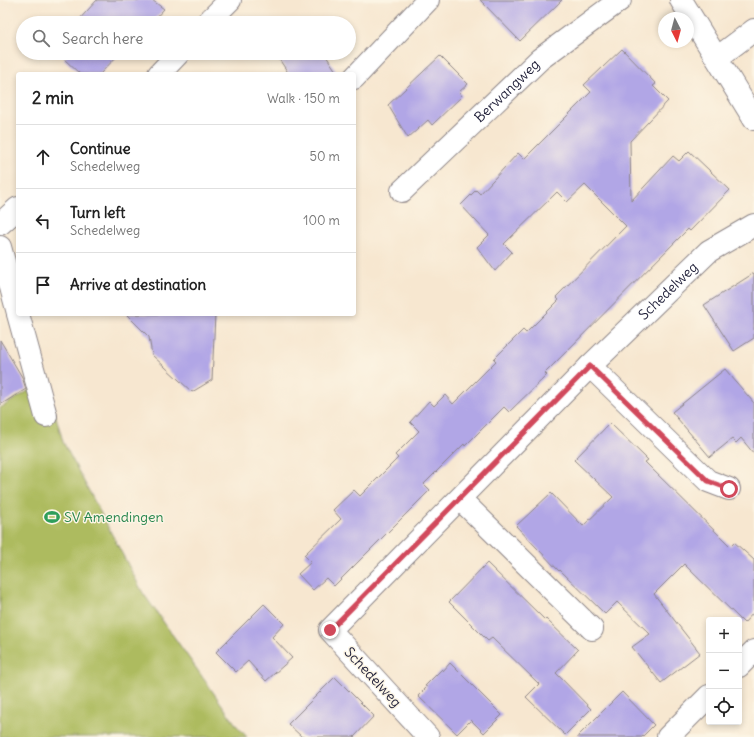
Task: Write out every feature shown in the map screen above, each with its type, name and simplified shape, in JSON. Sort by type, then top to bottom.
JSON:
[{"type":"street","points":[[214,16],[230,0]]},
{"type":"street","points":[[356,76],[428,0]]},
{"type":"street","name":"Berwangweg","points":[[402,191],[540,59],[620,0]]},
{"type":"street","points":[[680,0],[754,119]]},
{"type":"street","points":[[717,58],[754,30]]},
{"type":"street","points":[[160,72],[172,60]]},
{"type":"street","points":[[0,224],[16,210]]},
{"type":"street","name":"Schedelweg","points":[[428,737],[330,630],[590,366],[708,252],[754,225]]},
{"type":"street","points":[[0,247],[16,306]]},
{"type":"street","points":[[19,316],[46,416]]},
{"type":"street","points":[[590,366],[708,481],[729,489]]},
{"type":"street","points":[[460,499],[592,630]]},
{"type":"street","points":[[742,663],[754,652]]},
{"type":"street","points":[[668,737],[706,699]]},
{"type":"green space","name":"SV Amendingen","points":[[46,380],[63,442],[143,593],[237,726],[247,737],[0,737],[0,408]]},
{"type":"building","points":[[97,0],[152,0],[164,9],[158,16],[82,16]]},
{"type":"building","points":[[480,0],[562,0],[520,41]]},
{"type":"building","points":[[622,49],[656,84],[653,86],[668,101],[630,141],[631,201],[673,156],[679,161],[689,151],[730,190],[690,231],[688,229],[545,373],[547,375],[509,412],[504,407],[424,484],[430,490],[334,586],[326,578],[313,590],[298,574],[311,562],[304,555],[341,519],[333,510],[354,490],[360,496],[398,458],[395,455],[419,431],[410,422],[429,401],[434,406],[445,395],[453,404],[496,361],[494,359],[523,330],[526,333],[559,300],[556,297],[626,226],[585,185],[567,202],[557,192],[504,244],[512,252],[495,271],[477,247],[489,235],[461,205],[476,190],[480,194],[518,153],[524,159],[591,92],[584,85]]},
{"type":"building","points":[[440,56],[468,84],[459,92],[462,96],[432,125],[428,120],[408,138],[388,105]]},
{"type":"building","points":[[65,60],[113,60],[102,72],[78,72]]},
{"type":"building","points":[[280,60],[329,60],[337,72],[288,72]]},
{"type":"building","points":[[754,273],[754,338],[734,351],[704,305]]},
{"type":"building","points":[[128,316],[215,316],[212,380],[192,392],[152,355],[149,337]]},
{"type":"building","points":[[0,340],[22,377],[26,389],[0,405]]},
{"type":"building","points":[[725,369],[754,403],[754,454],[741,438],[736,443],[732,439],[710,457],[672,412]]},
{"type":"building","points":[[610,423],[648,460],[645,462],[730,546],[734,542],[754,560],[754,612],[744,623],[742,621],[742,617],[738,617],[684,564],[654,594],[700,653],[661,683],[632,647],[650,634],[617,602],[605,614],[560,570],[559,571],[516,526],[551,493],[583,526],[613,497],[574,460]]},
{"type":"building","points":[[487,563],[578,650],[556,673],[591,709],[565,735],[526,697],[539,684],[492,638],[488,641],[449,602]]},
{"type":"building","points":[[264,604],[284,624],[272,637],[292,658],[266,681],[248,661],[236,672],[216,652]]},
{"type":"building","points":[[450,663],[502,715],[484,733],[471,720],[457,734],[418,696],[427,687],[425,686]]},
{"type":"building","points":[[335,677],[374,716],[354,737],[302,737],[288,724]]},
{"type":"building","points":[[622,692],[654,725],[642,737],[577,737]]},
{"type":"place","name":"SV Amendingen","points":[[52,517]]},
{"type":"route","points":[[330,630],[590,366],[708,481],[729,489]]}]
